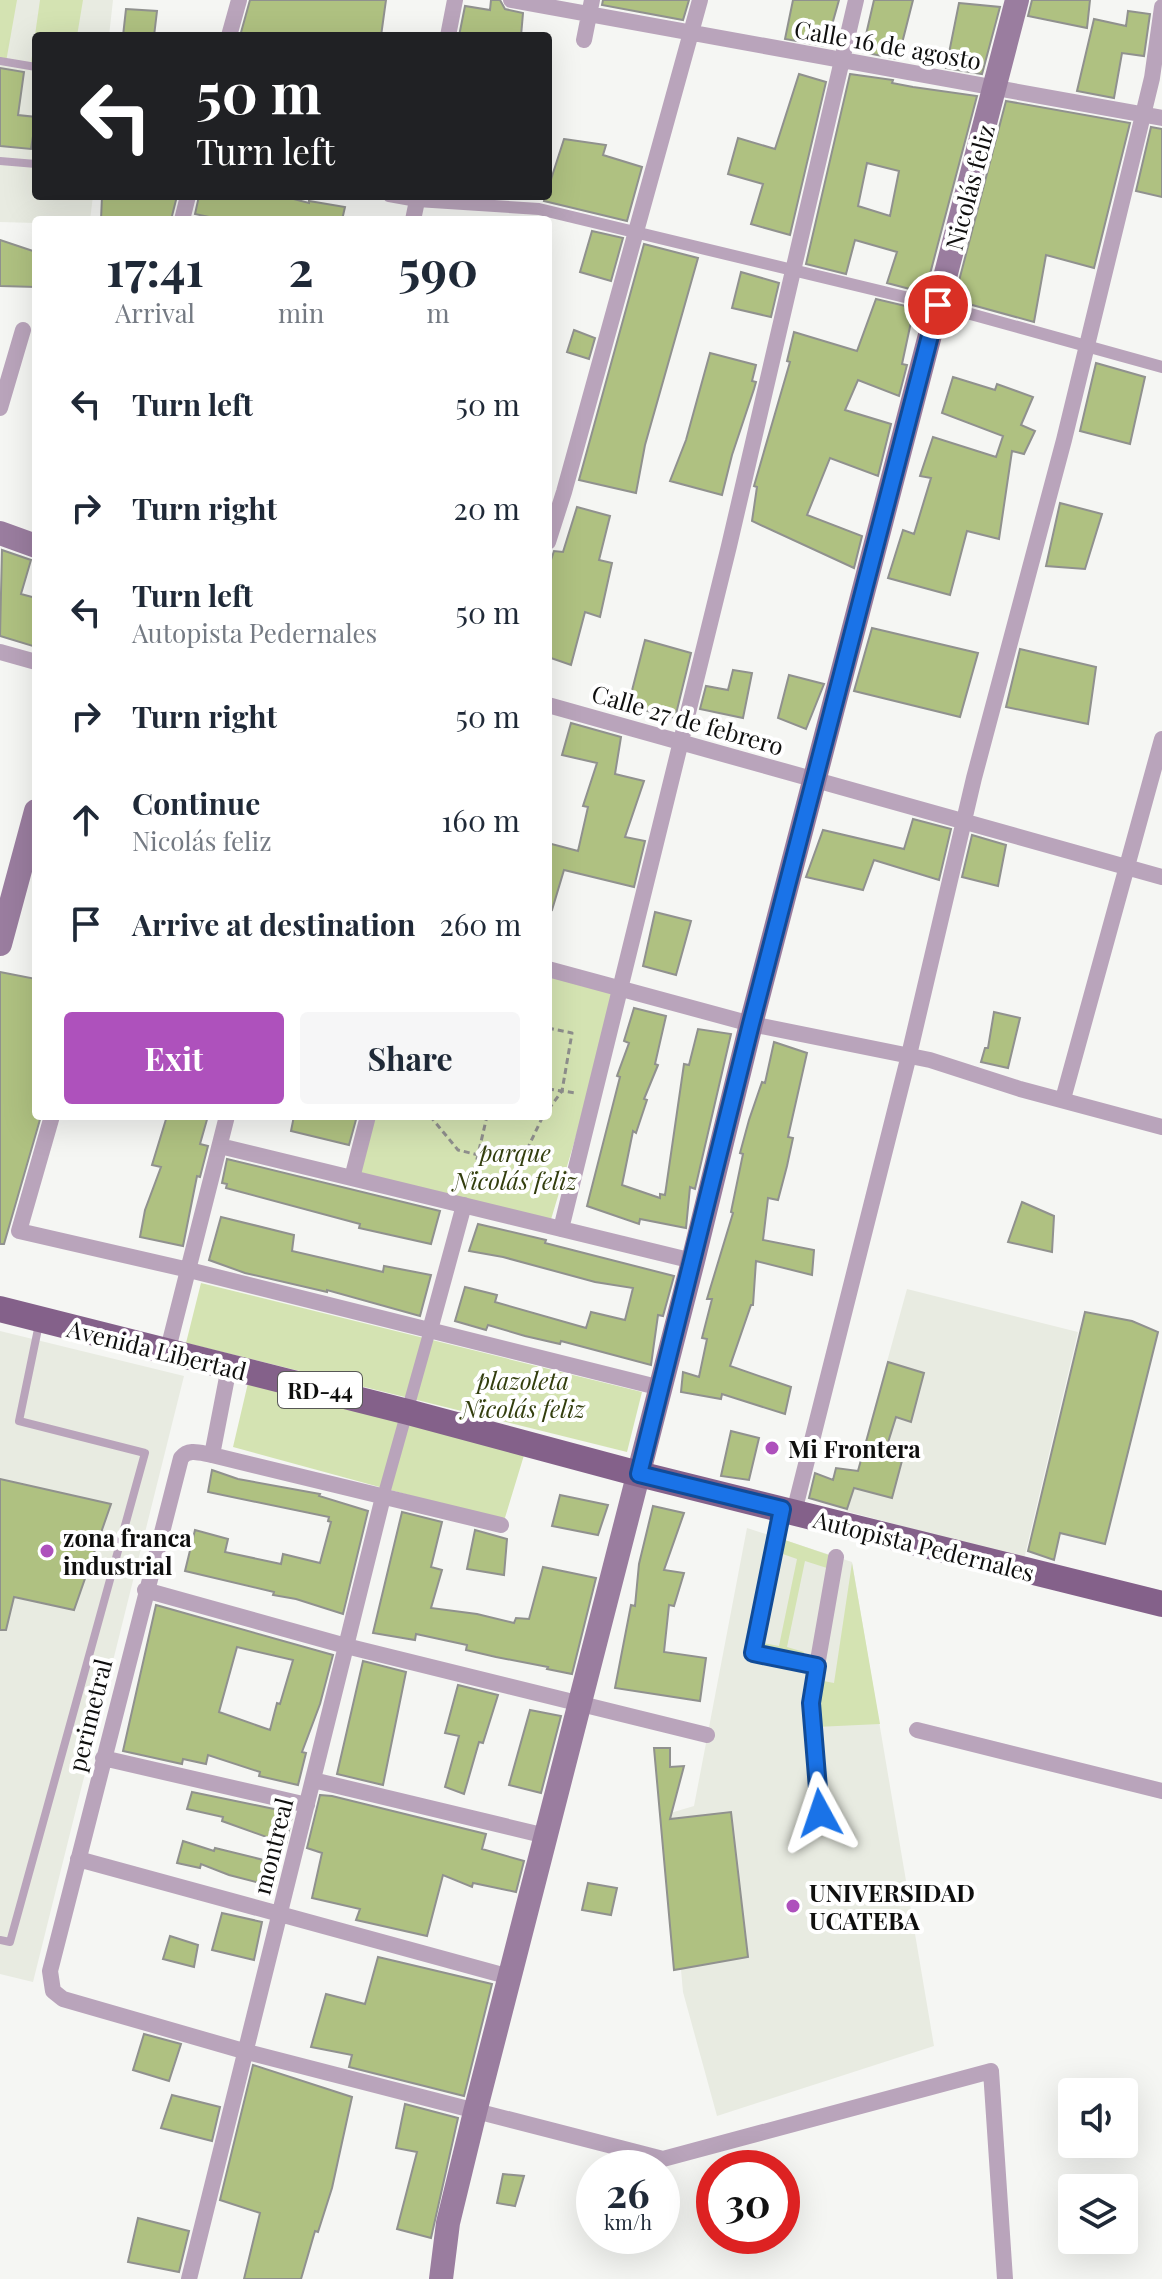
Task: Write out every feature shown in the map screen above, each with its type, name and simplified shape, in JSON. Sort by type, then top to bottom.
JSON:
[{"type":"main road","name":"Nicolás feliz","points":[[441,2279],[448,2223],[475,2112],[751,1024],[1017,0]]},
{"type":"main road","points":[[0,533],[32,545]]},
{"type":"main road","points":[[0,944],[32,826]]},
{"type":"main road","name":"Avenida Libertad","points":[[0,1309],[639,1474]]},
{"type":"main road","name":"Autopista Pedernales","points":[[639,1474],[1162,1604]]},
{"type":"street","points":[[230,32],[239,0]]},
{"type":"street","points":[[449,32],[455,0]]},
{"type":"street","name":"Calle 16 de agosto","points":[[511,0],[590,7],[691,32],[1162,118]]},
{"type":"street","points":[[552,530],[700,0]]},
{"type":"street","points":[[561,1229],[681,742],[856,0]]},
{"type":"street","points":[[584,40],[590,7]]},
{"type":"street","points":[[817,1666],[753,1653],[909,1055],[964,822],[1087,346],[1152,78],[1162,7]]},
{"type":"street","points":[[439,200],[539,209],[938,305],[1162,367]]},
{"type":"street","points":[[0,408],[23,330]]},
{"type":"street","points":[[0,652],[32,661]]},
{"type":"street","name":"Calle 27 de febrero","points":[[552,706],[1162,877]]},
{"type":"street","points":[[1063,1099],[1162,739]]},
{"type":"street","points":[[552,970],[751,1024],[909,1055],[1162,1127]]},
{"type":"street","points":[[51,1120],[19,1231],[189,1270],[661,1388]]},
{"type":"street","points":[[167,1353],[226,1120]]},
{"type":"street","points":[[352,1178],[367,1120]]},
{"type":"street","points":[[220,1146],[352,1178],[466,1195],[561,1229],[693,1261]]},
{"type":"street","points":[[383,1497],[466,1195]]},
{"type":"street","points":[[229,1367],[212,1455],[501,1525]]},
{"type":"street","name":"perimetral","points":[[212,1455],[185,1453],[145,1590],[50,1971],[53,1991],[63,1999],[247,2052]]},
{"type":"street","name":"montreal","points":[[189,2279],[383,1497]]},
{"type":"street","points":[[820,1813],[811,1703],[836,1557]]},
{"type":"street","points":[[145,1590],[346,1646],[707,1735]]},
{"type":"street","points":[[917,1730],[1162,1791]]},
{"type":"street","points":[[103,1758],[307,1805]]},
{"type":"street","points":[[313,1780],[546,1836]]},
{"type":"street","points":[[78,1859],[510,1977]]},
{"type":"street","points":[[247,2052],[663,2159],[991,2071],[1005,2279]]},
{"type":"lane","points":[[0,61],[32,66]]},
{"type":"lane","points":[[0,161],[32,164]]},
{"type":"lane","points":[[0,1940],[10,1942],[145,1453],[19,1421],[40,1320]]},
{"type":"path","points":[[552,1029],[572,1033],[562,1091],[552,1105]]},
{"type":"path","points":[[552,1090],[585,1095]]},
{"type":"path","points":[[433,1120],[458,1150],[503,1161],[523,1158],[541,1120]]},
{"type":"path","points":[[466,1195],[486,1120]]},
{"type":"shaded area","points":[[0,0],[113,0],[109,32],[32,32],[32,200],[92,200],[90,216],[32,216],[32,223],[0,222]]},
{"type":"shaded area","points":[[907,1289],[1078,1332],[1024,1559],[846,1511]]},
{"type":"shaded area","points":[[0,1331],[184,1376],[33,1982],[0,1974]]},
{"type":"shaded area","points":[[747,1528],[852,1562],[934,2046],[717,2116],[683,1992],[667,1814],[694,1806]]},
{"type":"green space","points":[[0,0],[17,0],[6,62],[0,61]]},
{"type":"green space","points":[[40,0],[83,0],[78,32],[35,32]]},
{"type":"green space","name":"parque Nicolás feliz","points":[[552,970],[621,987],[549,1226],[352,1178],[371,1120],[552,1120]]},
{"type":"green space","name":"plazoleta Nicolás feliz","points":[[201,1283],[642,1392],[627,1452],[186,1343]]},
{"type":"green space","points":[[248,1383],[525,1452],[504,1521],[233,1447]]},
{"type":"green space","points":[[779,1538],[832,1556],[830,1569],[805,1561],[787,1647],[804,1652],[802,1661],[756,1652],[758,1642],[779,1646],[797,1559],[777,1552]]},
{"type":"green space","points":[[852,1563],[880,1724],[816,1727],[818,1680],[834,1683]]},
{"type":"building","points":[[250,0],[386,0],[382,32],[241,32]]},
{"type":"building","points":[[491,0],[500,0],[505,9],[523,13],[521,32],[460,32],[465,6],[490,10]]},
{"type":"building","points":[[603,0],[689,0],[683,20],[602,5]]},
{"type":"building","points":[[793,0],[839,0],[826,46],[785,39]]},
{"type":"building","points":[[874,0],[913,0],[898,59],[862,52]]},
{"type":"building","points":[[1032,0],[1090,0],[1087,28],[1028,16]]},
{"type":"building","points":[[959,3],[1000,7],[982,74],[946,68]]},
{"type":"building","points":[[126,9],[157,11],[154,32],[123,32]]},
{"type":"building","points":[[1128,11],[1150,14],[1144,56],[1122,53],[1114,98],[1077,91],[1094,19],[1126,26]]},
{"type":"building","points":[[0,68],[24,72],[18,115],[32,117],[32,143],[31,149],[0,146]]},
{"type":"building","points":[[799,74],[826,82],[790,235],[751,224],[763,184],[728,174],[738,138],[775,149]]},
{"type":"building","points":[[850,74],[977,96],[925,293],[887,283],[897,252],[855,240],[846,274],[806,264]],"holes":[[[867,163],[899,171],[890,216],[858,206]]]},
{"type":"building","points":[[1006,101],[1130,123],[1094,268],[1046,255],[1034,322],[954,300]]},
{"type":"building","points":[[1151,127],[1162,129],[1162,197],[1136,191]]},
{"type":"building","points":[[564,139],[606,145],[603,155],[642,167],[627,221],[544,201],[552,200],[552,176]]},
{"type":"building","points":[[102,200],[176,200],[172,216],[101,216]]},
{"type":"building","points":[[198,200],[297,200],[345,207],[343,216],[195,214]]},
{"type":"building","points":[[592,231],[623,238],[611,281],[580,272]]},
{"type":"building","points":[[0,240],[32,251],[32,287],[0,286]]},
{"type":"building","points":[[644,244],[698,258],[645,445],[636,493],[579,480]]},
{"type":"building","points":[[741,272],[779,283],[771,317],[732,308]]},
{"type":"building","points":[[876,299],[914,308],[902,364],[907,365],[899,396],[858,380],[845,410],[891,424],[878,476],[830,458],[807,515],[862,536],[854,568],[752,521],[757,487],[754,486],[790,362],[787,361],[794,332],[857,351]]},
{"type":"building","points":[[574,330],[595,338],[589,359],[567,352]]},
{"type":"building","points":[[710,353],[756,365],[752,381],[756,382],[722,495],[670,481],[686,440]]},
{"type":"building","points":[[1096,363],[1145,377],[1130,444],[1080,431]]},
{"type":"building","points":[[953,377],[995,390],[997,384],[1033,397],[1021,425],[1035,431],[1024,454],[1012,451],[999,539],[967,531],[950,595],[888,578],[903,530],[914,534],[931,478],[920,476],[933,437],[996,457],[1003,436],[942,413]]},
{"type":"building","points":[[1060,503],[1102,514],[1085,569],[1046,566]]},
{"type":"building","points":[[577,507],[610,516],[599,560],[612,563],[600,617],[585,612],[571,665],[552,658],[552,557],[554,551],[563,552]]},
{"type":"building","points":[[2,550],[31,560],[21,594],[32,597],[32,646],[0,636]]},
{"type":"building","points":[[872,628],[978,653],[960,717],[854,691]]},
{"type":"building","points":[[645,640],[691,653],[675,718],[628,706]]},
{"type":"building","points":[[1020,649],[1096,667],[1088,724],[1006,707]]},
{"type":"building","points":[[733,670],[752,673],[743,718],[700,709],[706,686],[728,690]]},
{"type":"building","points":[[789,675],[824,684],[806,729],[778,718]]},
{"type":"building","points":[[571,723],[621,737],[615,774],[644,781],[625,837],[645,841],[634,887],[564,870],[552,910],[552,844],[578,851],[588,807],[583,806],[597,763],[562,755]]},
{"type":"building","points":[[913,819],[951,829],[939,880],[874,860],[863,890],[806,877],[823,830],[904,849]]},
{"type":"building","points":[[972,835],[1006,845],[998,886],[962,877]]},
{"type":"building","points":[[655,912],[691,921],[676,975],[643,966]]},
{"type":"building","points":[[0,972],[32,978],[32,1120],[40,1120],[4,1244],[0,1244]]},
{"type":"building","points":[[634,1008],[666,1016],[655,1064],[658,1065],[644,1099],[647,1100],[636,1133],[633,1131],[622,1185],[660,1198],[660,1194],[665,1195],[684,1064],[689,1065],[698,1029],[731,1034],[695,1189],[690,1187],[686,1228],[640,1219],[639,1224],[587,1206],[620,1077],[617,1076],[629,1043],[624,1041]]},
{"type":"building","points":[[994,1012],[1020,1018],[1008,1068],[981,1062],[985,1048],[988,1048]]},
{"type":"building","points":[[774,1042],[807,1053],[788,1137],[793,1138],[787,1166],[778,1200],[768,1198],[763,1240],[814,1250],[812,1275],[756,1261],[753,1305],[730,1366],[791,1387],[785,1414],[722,1394],[721,1399],[681,1392],[683,1372],[699,1377],[707,1339],[702,1338],[712,1299],[707,1299],[733,1213],[743,1154],[740,1153],[762,1082],[765,1083]]},
{"type":"building","points":[[166,1120],[207,1120],[200,1144],[208,1146],[200,1177],[197,1176],[183,1246],[140,1237],[145,1210],[161,1167],[152,1165]]},
{"type":"building","points":[[293,1120],[356,1120],[349,1145],[291,1131]]},
{"type":"building","points":[[227,1159],[440,1211],[431,1244],[359,1228],[360,1224],[226,1188],[227,1184],[222,1183]]},
{"type":"building","points":[[1022,1202],[1054,1216],[1052,1252],[1008,1242]]},
{"type":"building","points":[[221,1217],[294,1235],[292,1251],[383,1272],[384,1266],[431,1275],[420,1316],[327,1290],[245,1273],[209,1260]]},
{"type":"building","points":[[478,1224],[674,1276],[663,1316],[658,1315],[651,1365],[561,1341],[560,1344],[488,1325],[486,1330],[455,1321],[465,1287],[497,1295],[495,1302],[586,1328],[591,1312],[625,1320],[633,1288],[595,1282],[469,1251]]},
{"type":"building","points":[[1085,1312],[1132,1321],[1158,1332],[1105,1544],[1060,1533],[1054,1560],[1028,1551]]},
{"type":"building","points":[[888,1362],[924,1373],[911,1422],[896,1417],[885,1452],[903,1457],[892,1498],[854,1488],[847,1509],[809,1498],[815,1473],[833,1480],[836,1468],[858,1471]]},
{"type":"building","points":[[731,1431],[759,1438],[749,1480],[721,1476]]},
{"type":"building","points":[[212,1470],[238,1479],[320,1494],[368,1511],[343,1614],[273,1595],[274,1592],[185,1571],[195,1530],[228,1539],[225,1552],[281,1564],[283,1554],[320,1563],[331,1522],[328,1521],[329,1517],[208,1492]]},
{"type":"building","name":"zona franca industrial","points":[[0,1479],[111,1504],[74,1610],[14,1597],[6,1630],[0,1630]]},
{"type":"building","points":[[560,1495],[608,1505],[598,1535],[552,1526]]},
{"type":"building","points":[[653,1506],[684,1513],[664,1570],[684,1573],[674,1606],[669,1605],[664,1652],[706,1658],[700,1701],[615,1688],[631,1605],[635,1606],[639,1564]]},
{"type":"building","points":[[402,1512],[442,1522],[431,1567],[442,1570],[431,1608],[514,1623],[516,1618],[529,1619],[543,1567],[596,1578],[572,1674],[466,1650],[467,1645],[416,1634],[415,1640],[373,1633]]},
{"type":"building","points":[[475,1530],[507,1539],[504,1575],[467,1569]]},
{"type":"building","points":[[156,1605],[333,1655],[320,1704],[302,1752],[306,1753],[298,1785],[259,1776],[260,1772],[208,1755],[206,1764],[183,1759],[182,1764],[123,1751]],"holes":[[[237,1647],[293,1660],[270,1730],[219,1712]]]},
{"type":"building","points":[[363,1661],[406,1672],[383,1785],[337,1774]]},
{"type":"building","points":[[458,1685],[498,1695],[483,1743],[479,1742],[464,1794],[445,1787],[459,1736],[445,1733]]},
{"type":"building","points":[[530,1710],[561,1716],[541,1793],[509,1785]]},
{"type":"building","points":[[654,1748],[670,1748],[670,1767],[684,1766],[670,1819],[731,1812],[748,1957],[674,1970]]},
{"type":"building","points":[[192,1792],[274,1809],[292,1816],[286,1844],[222,1821],[223,1817],[187,1809]]},
{"type":"building","points":[[320,1795],[486,1834],[482,1849],[524,1861],[516,1892],[473,1883],[472,1887],[443,1875],[427,1936],[356,1920],[360,1909],[312,1898],[322,1853],[307,1848]]},
{"type":"building","points":[[183,1841],[214,1851],[215,1848],[280,1864],[275,1887],[201,1864],[200,1868],[177,1863]]},
{"type":"building","points":[[588,1883],[617,1888],[611,1915],[582,1910]]},
{"type":"building","points":[[222,1913],[262,1922],[254,1960],[212,1950]]},
{"type":"building","points":[[170,1936],[198,1945],[194,1967],[163,1959]]},
{"type":"building","points":[[378,1957],[492,1984],[464,2096],[349,2067],[352,2055],[311,2047],[326,1994],[365,2004]]},
{"type":"building","points":[[144,2034],[181,2044],[169,2081],[133,2070]]},
{"type":"building","points":[[253,2065],[352,2097],[332,2188],[301,2279],[244,2279],[260,2213],[220,2200]]},
{"type":"building","points":[[172,2095],[220,2107],[212,2141],[161,2128]]},
{"type":"building","points":[[405,2104],[458,2118],[431,2238],[397,2229],[417,2152],[396,2148]]},
{"type":"building","points":[[503,2174],[524,2176],[515,2206],[497,2203]]},
{"type":"building","points":[[138,2218],[189,2231],[179,2272],[128,2262]]},
{"type":"place","name":"Mi Frontera","points":[[772,1448]]},
{"type":"place","name":"zona franca industrial","points":[[47,1551]]},
{"type":"place","name":"UNIVERSIDAD UCATEBA","points":[[793,1906]]},
{"type":"route","points":[[820,1813],[811,1703],[817,1666],[753,1653],[782,1509],[639,1474],[751,1024],[938,305]]}]
